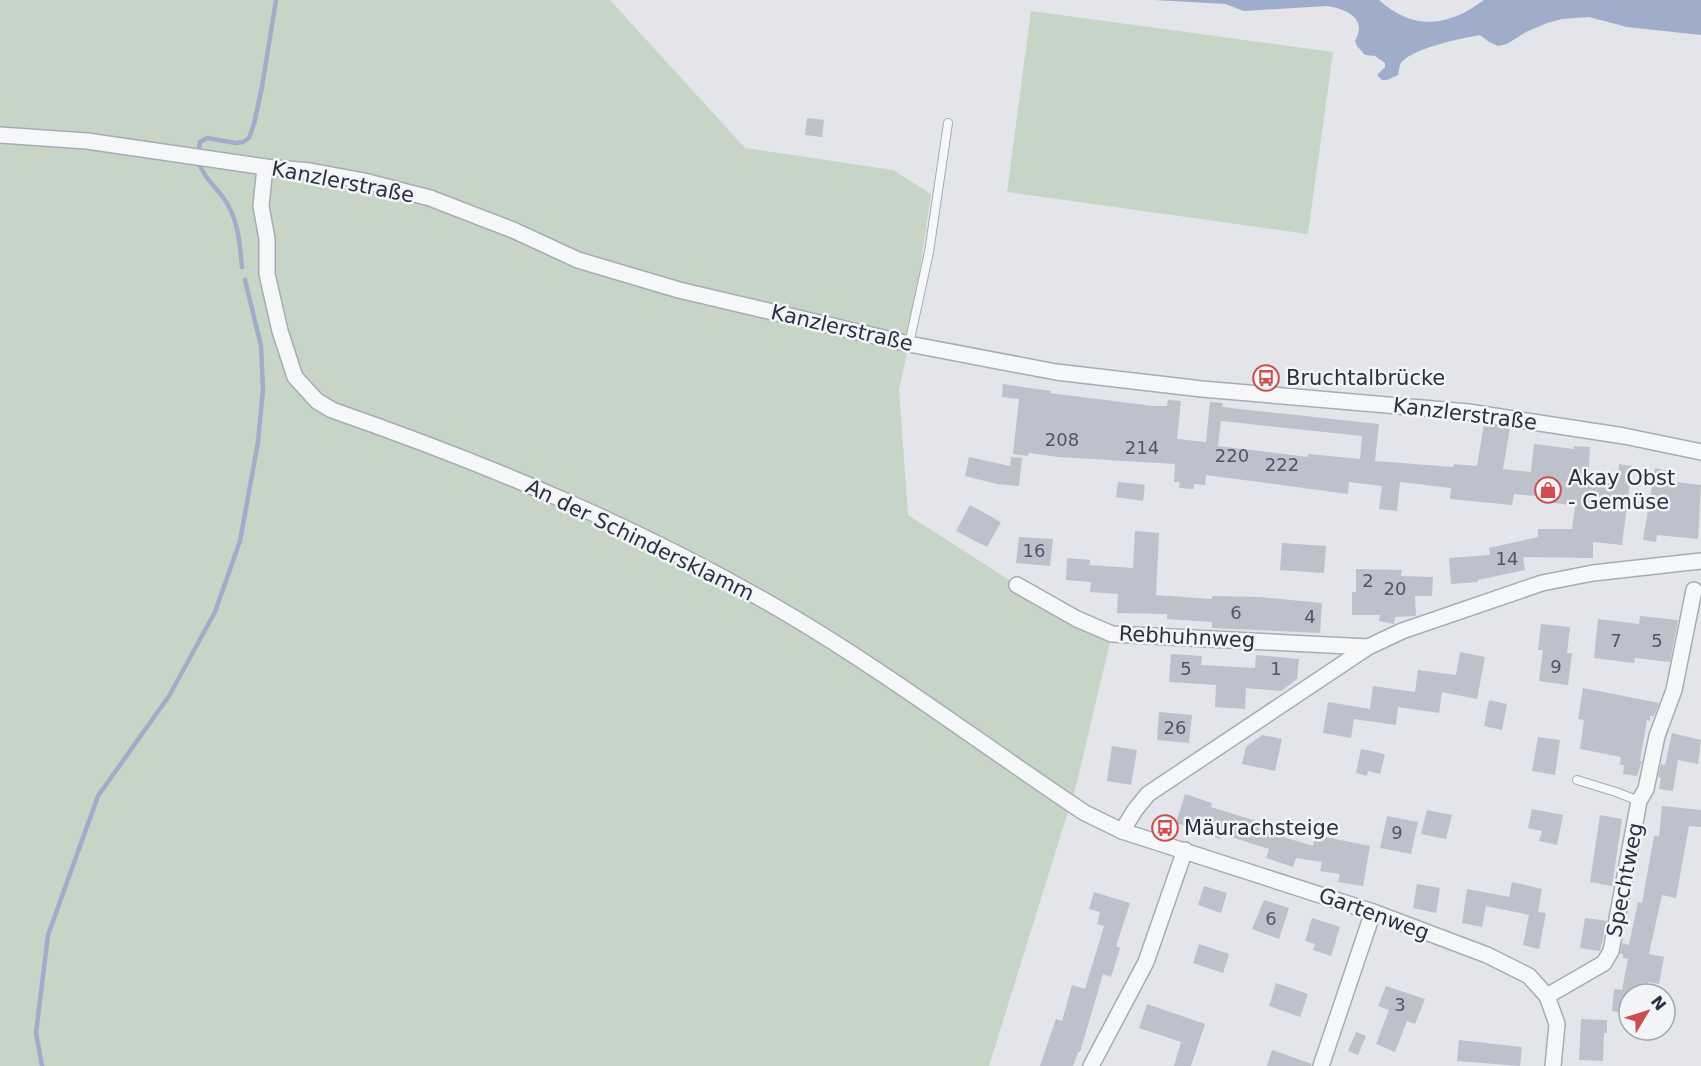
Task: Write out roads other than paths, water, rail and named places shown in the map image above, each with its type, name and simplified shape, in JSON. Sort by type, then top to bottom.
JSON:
[{"type":"street","name":"Kanzlerstraße","points":[[0,135],[87,141],[265,167],[310,171],[364,181],[430,198],[589,263],[679,290],[909,344],[1067,373],[1202,389],[1468,412],[1624,436],[1701,452]]},
{"type":"street","name":"An der Schindersklamm","points":[[265,167],[261,206],[267,239],[267,274],[272,302],[295,376],[317,401],[332,410],[492,469],[610,520],[700,567],[789,615],[846,650],[1085,813],[1122,831]]},
{"type":"street","points":[[1122,831],[1134,810],[1148,794],[1191,763],[1368,647],[1402,631],[1542,583],[1593,573],[1701,561]]},
{"type":"street","name":"Rebhuhnweg","points":[[1017,585],[1077,619],[1112,634],[1368,647]]},
{"type":"street","name":"Spechtweg","points":[[1547,996],[1604,963],[1611,951],[1640,801],[1646,789],[1657,736],[1674,690],[1694,590]]},
{"type":"street","name":"Gartenweg","points":[[1122,831],[1373,912],[1486,955],[1529,976],[1547,996],[1557,1024],[1552,1066]]},
{"type":"street","points":[[1091,1066],[1146,962],[1185,850]]},
{"type":"street","points":[[1321,1066],[1373,912]]},
{"type":"lane","points":[[909,344],[929,252],[948,123]]},
{"type":"lane","name":"Spechtweg","points":[[1577,780],[1640,801]]},
{"type":"water","points":[[1154,0],[1379,0],[1405,17],[1432,22],[1458,15],[1484,0],[1701,0],[1701,35],[1627,27],[1589,17],[1562,19],[1547,23],[1507,44],[1498,46],[1480,35],[1424,49],[1405,59],[1400,65],[1398,75],[1382,80],[1377,75],[1385,67],[1385,63],[1375,56],[1365,55],[1357,46],[1355,41],[1359,26],[1348,12],[1327,6],[1244,11],[1225,4]]},
{"type":"waterway","points":[[199,148],[200,142],[207,138],[236,143],[249,138],[262,87],[276,0]]},
{"type":"waterway","points":[[198,161],[205,175],[226,201],[232,214],[242,267]]},
{"type":"waterway","points":[[42,1066],[36,1033],[48,935],[98,796],[169,696],[215,612],[240,541],[258,442],[263,389],[261,346],[245,280]]},
{"type":"place","name":"Bruchtalbrücke","points":[[1266,378]]},
{"type":"place","name":"Akay Obst - Gemüse","points":[[1548,490]]},
{"type":"place","name":"Mäurachsteige","points":[[1165,828]]}]
